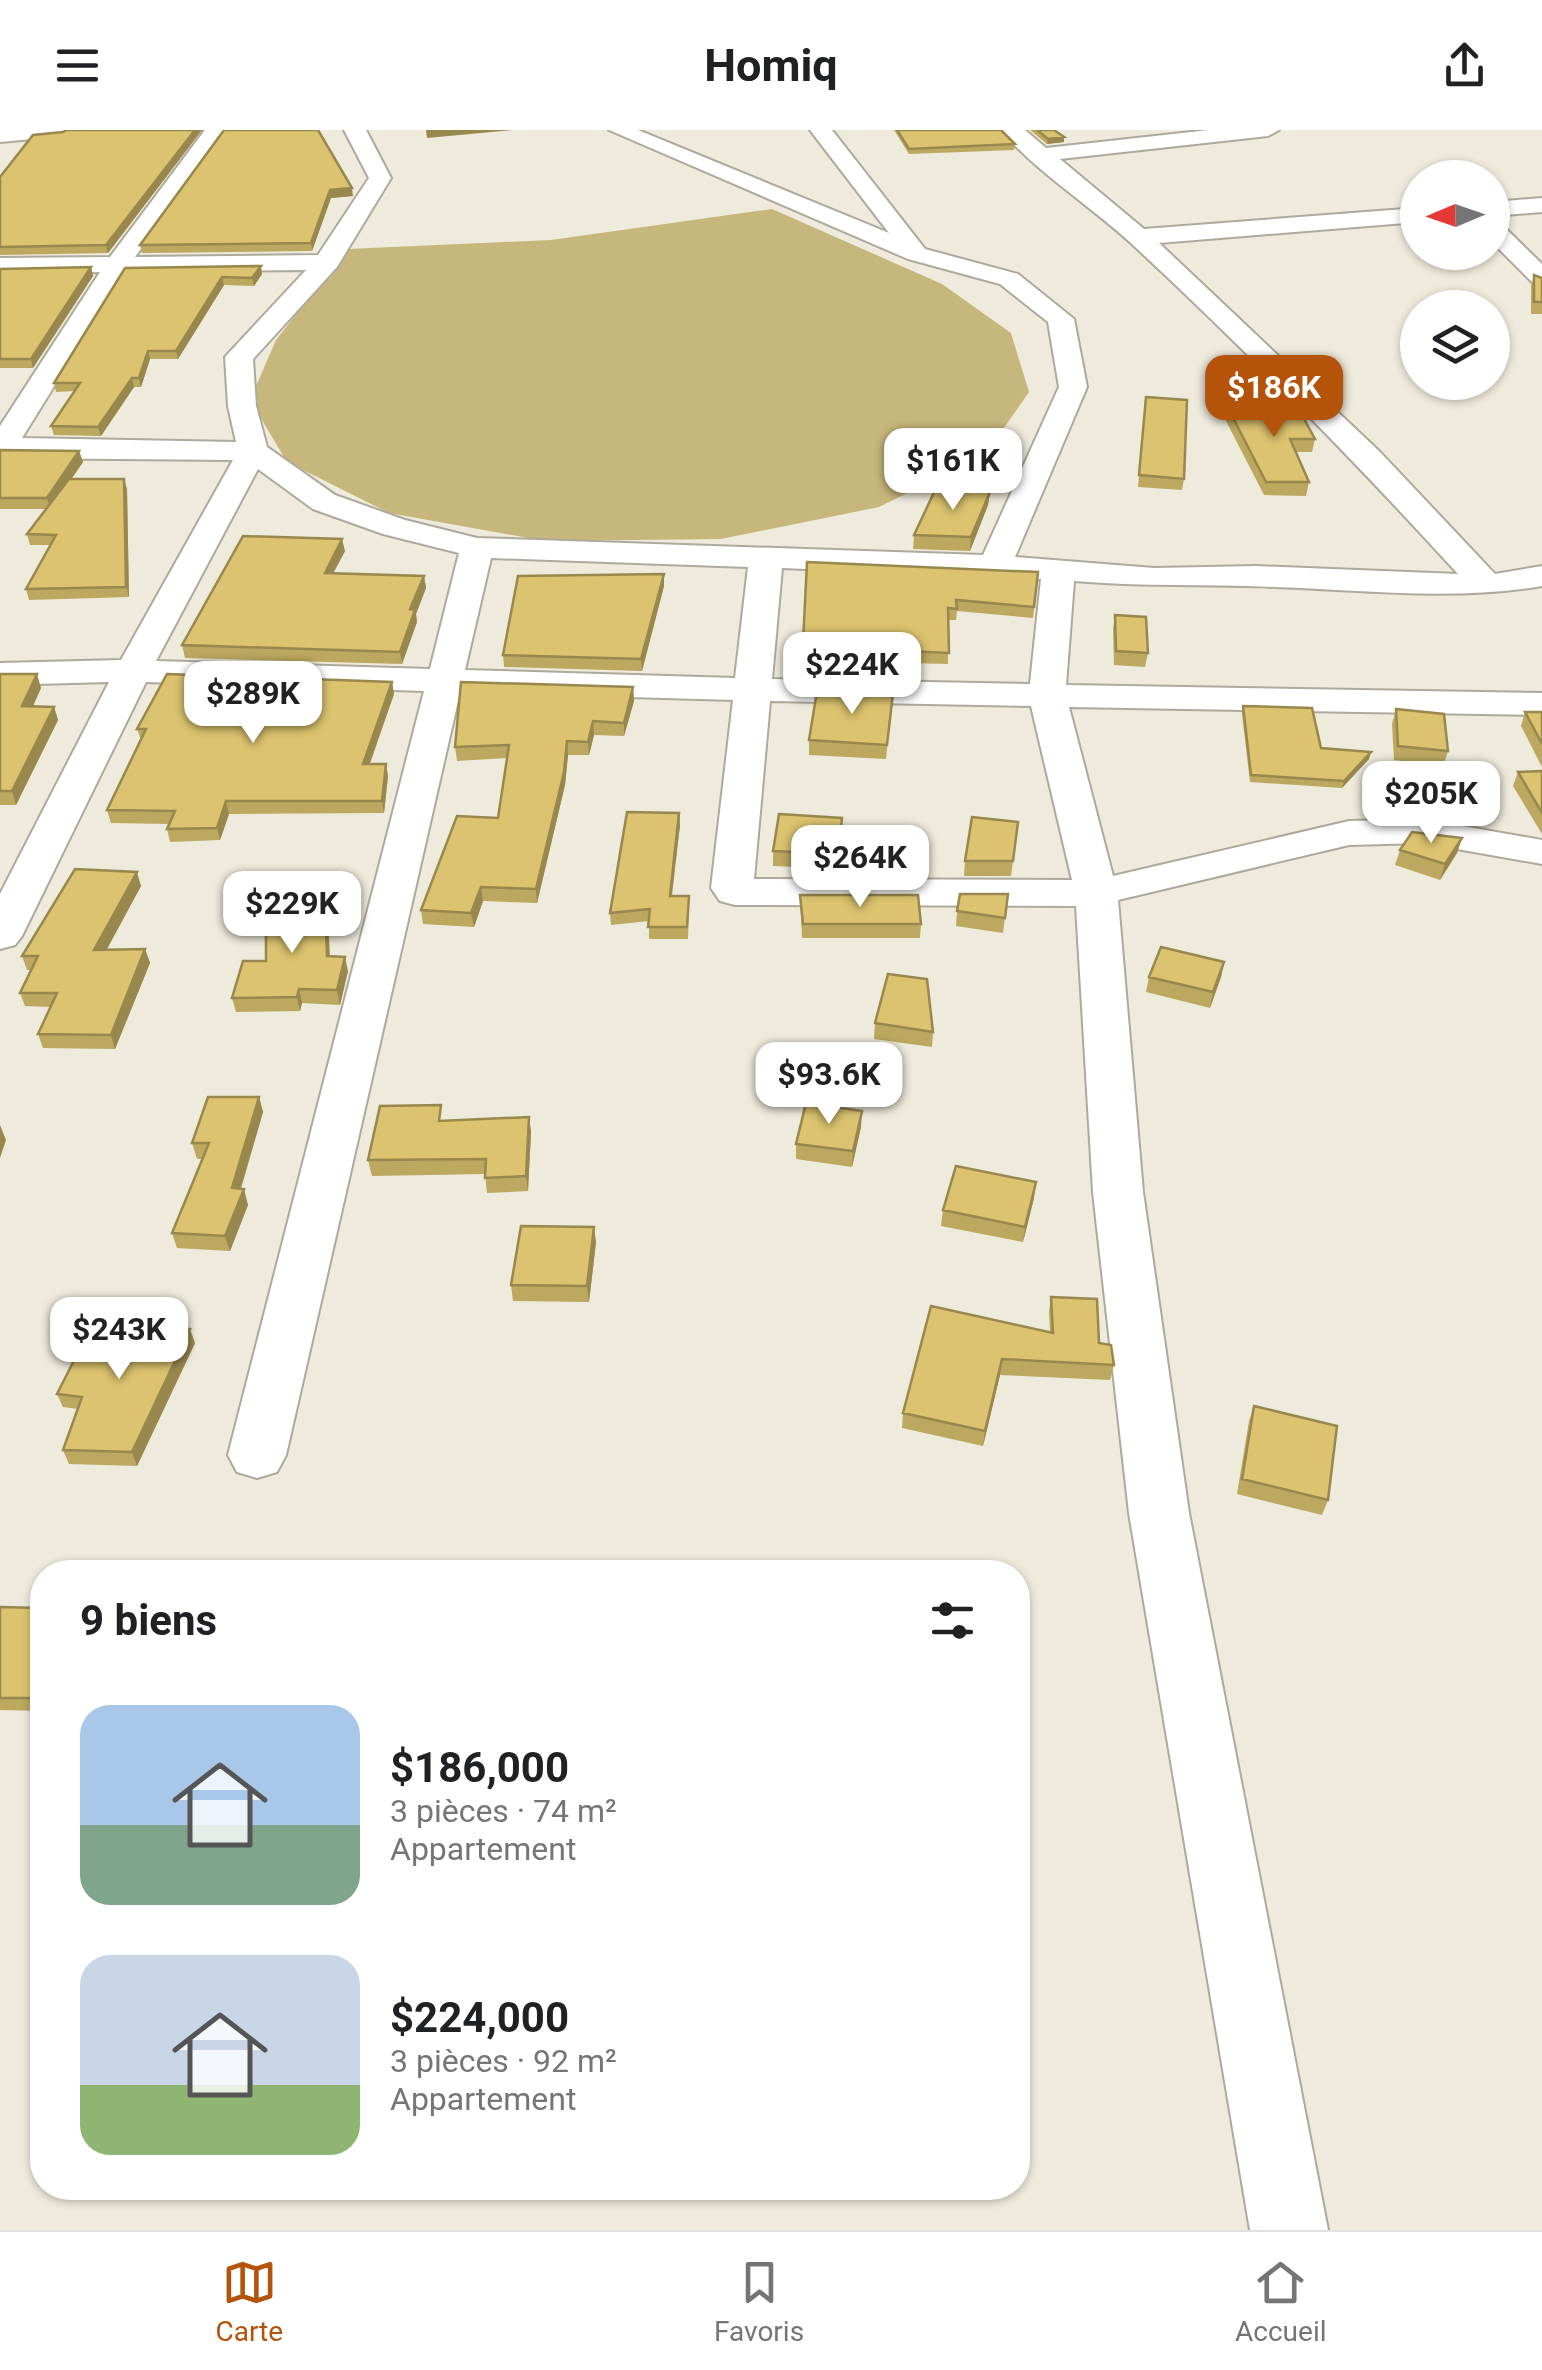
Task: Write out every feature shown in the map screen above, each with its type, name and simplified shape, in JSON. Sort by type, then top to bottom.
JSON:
[{"type":"street","points":[[0,136],[6,130]]},
{"type":"street","points":[[0,136],[65,130]]},
{"type":"street","points":[[0,448],[118,264],[216,130]]},
{"type":"street","points":[[0,936],[133,671],[253,451],[242,406],[239,358],[328,262],[352,230],[380,178],[355,130]]},
{"type":"street","points":[[620,130],[917,254],[1009,278],[1061,320],[1073,387],[994,565]]},
{"type":"street","points":[[821,130],[917,254]]},
{"type":"street","points":[[1012,130],[1139,237],[1369,458],[1487,585]]},
{"type":"street","points":[[1038,155],[1268,130]]},
{"type":"street","points":[[1510,208],[1542,205]]},
{"type":"street","points":[[1139,237],[1400,216]]},
{"type":"street","points":[[1510,246],[1542,278]]},
{"type":"street","points":[[0,266],[328,262]]},
{"type":"street","points":[[0,448],[253,451],[324,502],[394,527],[476,548],[1487,585],[1542,576]]},
{"type":"street","points":[[257,1455],[476,548]]},
{"type":"street","points":[[766,557],[734,892],[1096,893],[1349,832],[1423,831],[1542,852]]},
{"type":"street","points":[[1058,572],[1047,694],[1096,893],[1118,1192],[1159,1512],[1290,2230]]},
{"type":"street","points":[[0,674],[133,671],[753,690],[1542,704]]},
{"type":"shaded area","points":[[772,209],[942,284],[1011,333],[1029,392],[986,454],[879,507],[721,539],[545,541],[389,513],[287,462],[250,400],[276,340],[347,249],[551,240]]},
{"type":"building","points":[[67,130],[195,130],[106,245],[0,247],[0,177],[33,135]]},
{"type":"building","points":[[224,130],[318,130],[352,188],[330,190],[311,243],[140,245]]},
{"type":"building","points":[[897,130],[1001,130],[1015,144],[909,149]]},
{"type":"building","points":[[1037,130],[1054,130],[1064,137],[1048,139]]},
{"type":"building","points":[[261,266],[252,278],[222,277],[176,351],[148,351],[139,378],[132,378],[98,427],[51,426],[80,383],[54,383],[125,268]]},
{"type":"building","points":[[91,267],[31,359],[0,359],[0,269]]},
{"type":"building","points":[[1534,275],[1542,278],[1542,302],[1534,302]]},
{"type":"building","points":[[1146,397],[1187,400],[1184,479],[1139,475]]},
{"type":"building","points":[[1227,406],[1297,406],[1315,439],[1290,439],[1309,482],[1266,482]]},
{"type":"building","points":[[0,450],[79,451],[47,498],[0,498]]},
{"type":"building","points":[[69,479],[124,479],[126,587],[26,589],[56,535],[27,534]]},
{"type":"building","points":[[937,486],[990,492],[971,537],[914,535]]},
{"type":"building","points":[[243,536],[342,539],[325,573],[424,576],[410,609],[415,610],[400,652],[182,645]]},
{"type":"building","points":[[807,562],[1038,572],[1034,607],[956,600],[957,609],[948,608],[949,653],[907,651],[908,662],[896,662],[896,666],[802,662]]},
{"type":"building","points":[[664,574],[641,659],[503,655],[518,576]]},
{"type":"building","points":[[1115,615],[1146,617],[1148,653],[1116,651]]},
{"type":"building","points":[[0,674],[37,674],[22,706],[54,707],[12,791],[0,791]]},
{"type":"building","points":[[167,674],[392,682],[363,764],[386,764],[382,801],[226,801],[217,828],[167,829],[175,811],[107,810],[146,729],[137,729]]},
{"type":"building","points":[[461,682],[633,687],[624,723],[593,721],[588,742],[567,741],[564,772],[536,889],[481,887],[471,913],[421,910],[457,816],[498,818],[509,745],[455,747]]},
{"type":"building","points":[[817,691],[893,693],[887,745],[809,740]]},
{"type":"building","points":[[1243,706],[1312,708],[1321,748],[1371,752],[1344,781],[1251,775]]},
{"type":"building","points":[[1396,709],[1444,714],[1448,751],[1398,746]]},
{"type":"building","points":[[1525,712],[1542,712],[1542,744]]},
{"type":"building","points":[[1542,771],[1542,813],[1518,772]]},
{"type":"building","points":[[627,812],[679,813],[670,896],[689,896],[687,927],[648,927],[650,909],[610,913]]},
{"type":"building","points":[[779,814],[842,818],[838,860],[796,860],[795,852],[773,851]]},
{"type":"building","points":[[972,817],[1018,822],[1013,861],[965,861]]},
{"type":"building","points":[[1412,832],[1462,838],[1445,864],[1400,850]]},
{"type":"building","points":[[75,869],[137,872],[94,950],[145,949],[111,1035],[38,1034],[57,993],[20,993],[38,956],[22,956]]},
{"type":"building","points":[[960,894],[1008,894],[1005,918],[957,911]]},
{"type":"building","points":[[800,895],[918,895],[921,924],[803,924]]},
{"type":"building","points":[[325,901],[327,956],[345,957],[337,990],[299,989],[297,997],[232,998],[243,961],[266,961],[266,908]]},
{"type":"building","points":[[1161,947],[1224,962],[1213,992],[1149,977]]},
{"type":"building","points":[[888,974],[927,979],[933,1032],[875,1023]]},
{"type":"building","points":[[208,1097],[259,1097],[232,1188],[244,1189],[225,1236],[172,1233],[209,1143],[192,1143]]},
{"type":"building","points":[[806,1103],[862,1111],[853,1151],[796,1144]]},
{"type":"building","points":[[441,1105],[439,1121],[529,1117],[526,1176],[485,1178],[486,1159],[368,1160],[380,1106]]},
{"type":"building","points":[[956,1166],[1036,1182],[1025,1227],[943,1210]]},
{"type":"building","points":[[521,1226],[594,1227],[587,1286],[511,1285]]},
{"type":"building","points":[[1051,1297],[1097,1299],[1099,1343],[1111,1345],[1114,1365],[1002,1359],[985,1431],[903,1413],[931,1306],[1053,1333]]},
{"type":"building","points":[[95,1319],[190,1329],[132,1452],[63,1450],[82,1397],[57,1394]]},
{"type":"building","points":[[1254,1406],[1337,1426],[1328,1500],[1242,1479]]},
{"type":"building","points":[[0,1607],[30,1608],[30,1698],[0,1698]]}]
